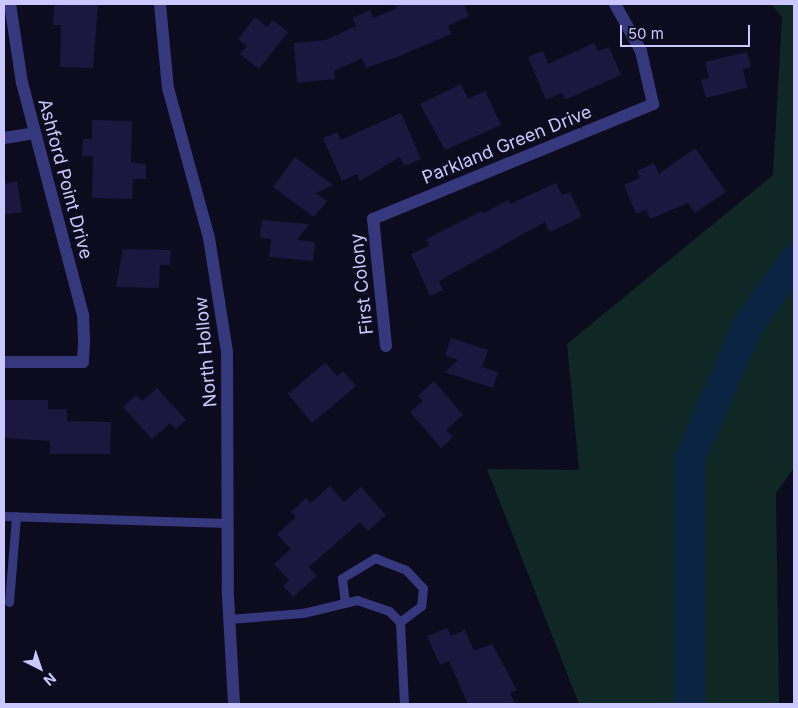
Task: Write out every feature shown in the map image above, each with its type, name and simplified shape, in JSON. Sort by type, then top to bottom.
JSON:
[{"type":"street","name":"Ashford Point Drive","points":[[4,362],[83,362],[82,315],[35,133],[10,4]]},
{"type":"street","name":"North Hollow","points":[[160,4],[168,88],[209,238],[223,314],[228,397],[229,619],[234,704]]},
{"type":"street","name":"Parkland Green Drive","points":[[374,219],[653,104],[641,51],[615,4]]},
{"type":"street","points":[[4,138],[35,133]]},
{"type":"street","name":"First Colony","points":[[374,219],[386,346]]},
{"type":"lane","points":[[4,516],[228,523]]},
{"type":"lane","points":[[9,602],[16,516]]},
{"type":"lane","points":[[345,602],[342,578],[374,558],[406,570],[423,588],[422,606],[400,622]]},
{"type":"lane","points":[[229,619],[303,612],[358,600],[389,611],[400,622],[404,704]]},
{"type":"green space","points":[[771,4],[794,4],[794,468],[776,493],[779,704],[579,704],[487,469],[579,470],[567,344],[773,175],[782,17]]},
{"type":"building","points":[[60,4],[98,4],[93,68],[60,67],[61,25],[53,25],[54,6]]},
{"type":"building","points":[[396,4],[464,4],[469,16],[448,26],[451,34],[397,57],[366,68],[362,58],[334,71],[335,79],[297,83],[294,43],[326,40],[356,26],[353,18],[370,10],[373,18],[397,8]]},
{"type":"building","points":[[255,17],[267,27],[273,20],[288,32],[259,69],[240,54],[247,46],[238,39]]},
{"type":"building","points":[[594,43],[598,51],[609,47],[621,75],[565,100],[562,93],[546,100],[528,57],[543,51],[548,64]]},
{"type":"building","points":[[747,52],[751,67],[743,69],[747,88],[706,98],[701,80],[709,78],[705,62]]},
{"type":"building","points":[[461,84],[468,99],[485,91],[501,125],[445,150],[420,104]]},
{"type":"building","points":[[401,113],[421,159],[404,166],[400,157],[360,181],[357,174],[342,181],[323,138],[337,132],[341,140]]},
{"type":"building","points":[[92,120],[132,121],[131,163],[146,164],[146,179],[133,179],[132,199],[92,198],[93,156],[82,156],[83,139],[92,139]]},
{"type":"building","points":[[695,148],[726,192],[695,213],[688,203],[650,219],[646,209],[636,214],[624,185],[640,178],[637,171],[654,163],[659,174]]},
{"type":"building","points":[[295,157],[333,185],[316,193],[327,201],[314,217],[273,187]]},
{"type":"building","points":[[17,181],[22,212],[4,215],[4,184]]},
{"type":"building","points":[[556,183],[562,195],[570,192],[582,217],[549,232],[545,222],[439,281],[443,290],[430,296],[411,254],[429,246],[426,239],[482,211],[483,214],[508,200],[510,204]]},
{"type":"building","points":[[262,220],[309,224],[297,240],[315,242],[313,261],[269,257],[271,239],[260,238]]},
{"type":"building","points":[[123,249],[171,250],[170,265],[160,265],[159,288],[116,287]]},
{"type":"building","points":[[451,338],[488,350],[482,367],[498,372],[493,388],[445,372],[458,360],[445,355]]},
{"type":"building","points":[[325,363],[337,376],[343,371],[356,386],[312,423],[288,394]]},
{"type":"building","points":[[434,381],[463,415],[446,430],[453,437],[441,448],[410,412],[423,401],[418,396]]},
{"type":"building","points":[[157,388],[186,420],[176,429],[170,423],[152,439],[123,407],[136,395],[142,401]]},
{"type":"building","points":[[4,400],[48,400],[48,409],[67,409],[67,421],[111,422],[110,454],[50,454],[50,441],[4,438]]},
{"type":"building","points":[[330,486],[344,502],[361,487],[386,515],[368,531],[360,522],[309,567],[317,576],[293,597],[283,586],[289,580],[274,564],[291,549],[277,534],[296,517],[291,512],[306,498],[311,503]]},
{"type":"building","points":[[447,628],[451,636],[465,630],[474,651],[492,644],[517,690],[510,693],[515,704],[468,704],[449,661],[440,665],[427,636]]},
{"type":"waterway","points":[[689,704],[689,459],[748,324],[794,260]]}]
